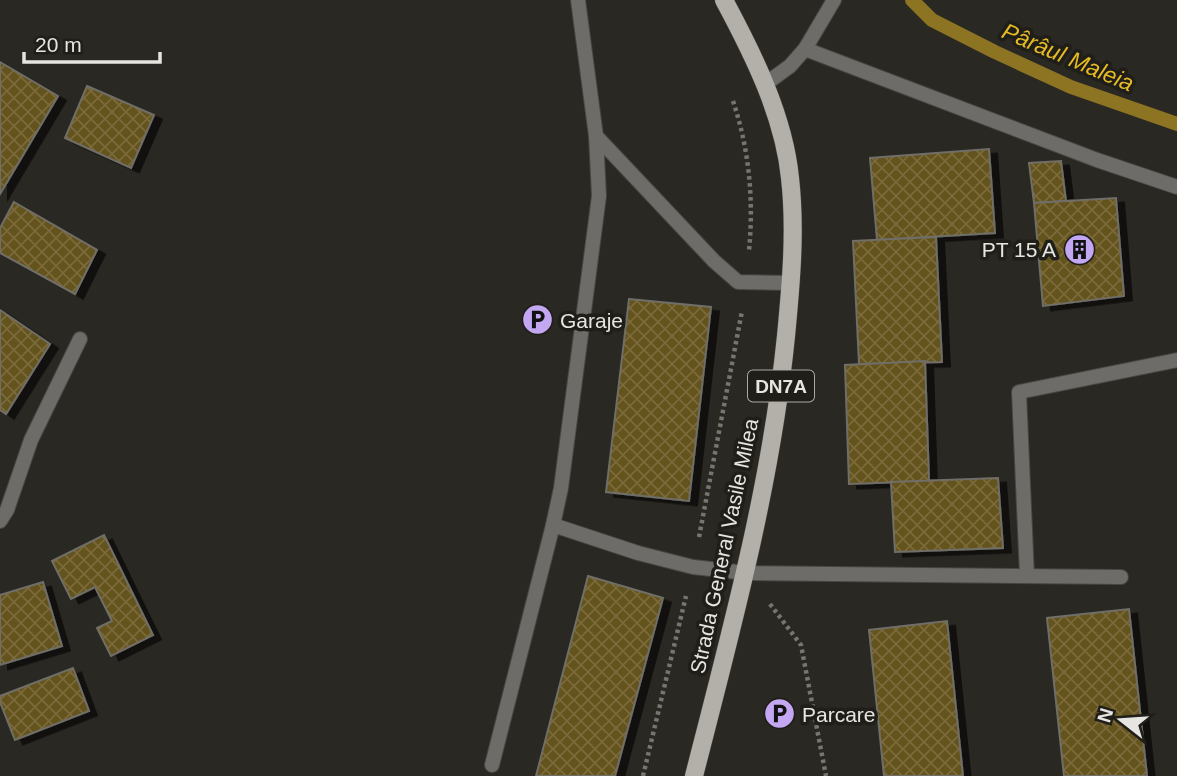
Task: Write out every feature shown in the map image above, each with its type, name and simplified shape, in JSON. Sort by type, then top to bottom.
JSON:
[{"type":"main road","name":"Strada General Vasile Milea","points":[[694,776],[746,573],[781,385],[792,283],[790,177],[781,134],[764,85],[724,0]]},
{"type":"street","points":[[492,765],[561,488],[599,196],[596,136],[578,0]]},
{"type":"street","points":[[764,85],[790,66],[805,49],[834,0]]},
{"type":"street","points":[[805,49],[1097,160],[1177,187]]},
{"type":"street","points":[[596,136],[714,261],[738,282],[792,283]]},
{"type":"street","points":[[0,521],[7,510],[31,440],[80,339]]},
{"type":"street","points":[[1027,576],[1019,392],[1177,360]]},
{"type":"street","points":[[553,526],[693,567],[746,573],[1121,577]]},
{"type":"path","points":[[643,776],[693,567],[747,283],[751,236],[751,182],[741,127],[730,91]]},
{"type":"path","points":[[746,573],[801,645],[826,776]]},
{"type":"building","points":[[0,62],[58,96],[0,194]]},
{"type":"building","points":[[87,86],[154,115],[131,168],[65,138]]},
{"type":"building","points":[[989,149],[995,233],[877,240],[870,158]]},
{"type":"building","name":"PT 15 A","points":[[1061,161],[1066,201],[1034,203],[1029,163]]},
{"type":"building","name":"PT 15 A","points":[[1116,198],[1124,296],[1043,306],[1034,203]]},
{"type":"building","points":[[14,202],[97,250],[75,294],[0,253],[0,228]]},
{"type":"building","points":[[936,237],[942,362],[859,364],[853,241]]},
{"type":"building","points":[[629,299],[711,307],[689,501],[606,492]]},
{"type":"building","points":[[0,310],[50,344],[6,414],[0,410]]},
{"type":"building","points":[[925,361],[929,481],[849,484],[845,365]]},
{"type":"building","points":[[998,478],[1003,548],[895,552],[891,482]]},
{"type":"building","points":[[104,535],[153,635],[111,656],[97,628],[112,621],[95,587],[71,599],[52,561]]},
{"type":"building","points":[[588,576],[663,598],[615,776],[536,776]]},
{"type":"building","points":[[43,582],[62,646],[0,665],[0,595]]},
{"type":"building","points":[[1129,609],[1147,776],[1064,776],[1047,618]]},
{"type":"building","points":[[947,621],[963,776],[884,776],[869,630]]},
{"type":"building","points":[[73,668],[89,711],[15,740],[0,696]]},
{"type":"waterway","name":"Pârâul Maleia","points":[[912,0],[932,20],[995,52],[1071,87],[1177,124]]},
{"type":"place","name":"PT 15 A","points":[[1079,249]]},
{"type":"place","name":"Garaje","points":[[537,320]]},
{"type":"place","name":"Parcare","points":[[779,714]]}]
